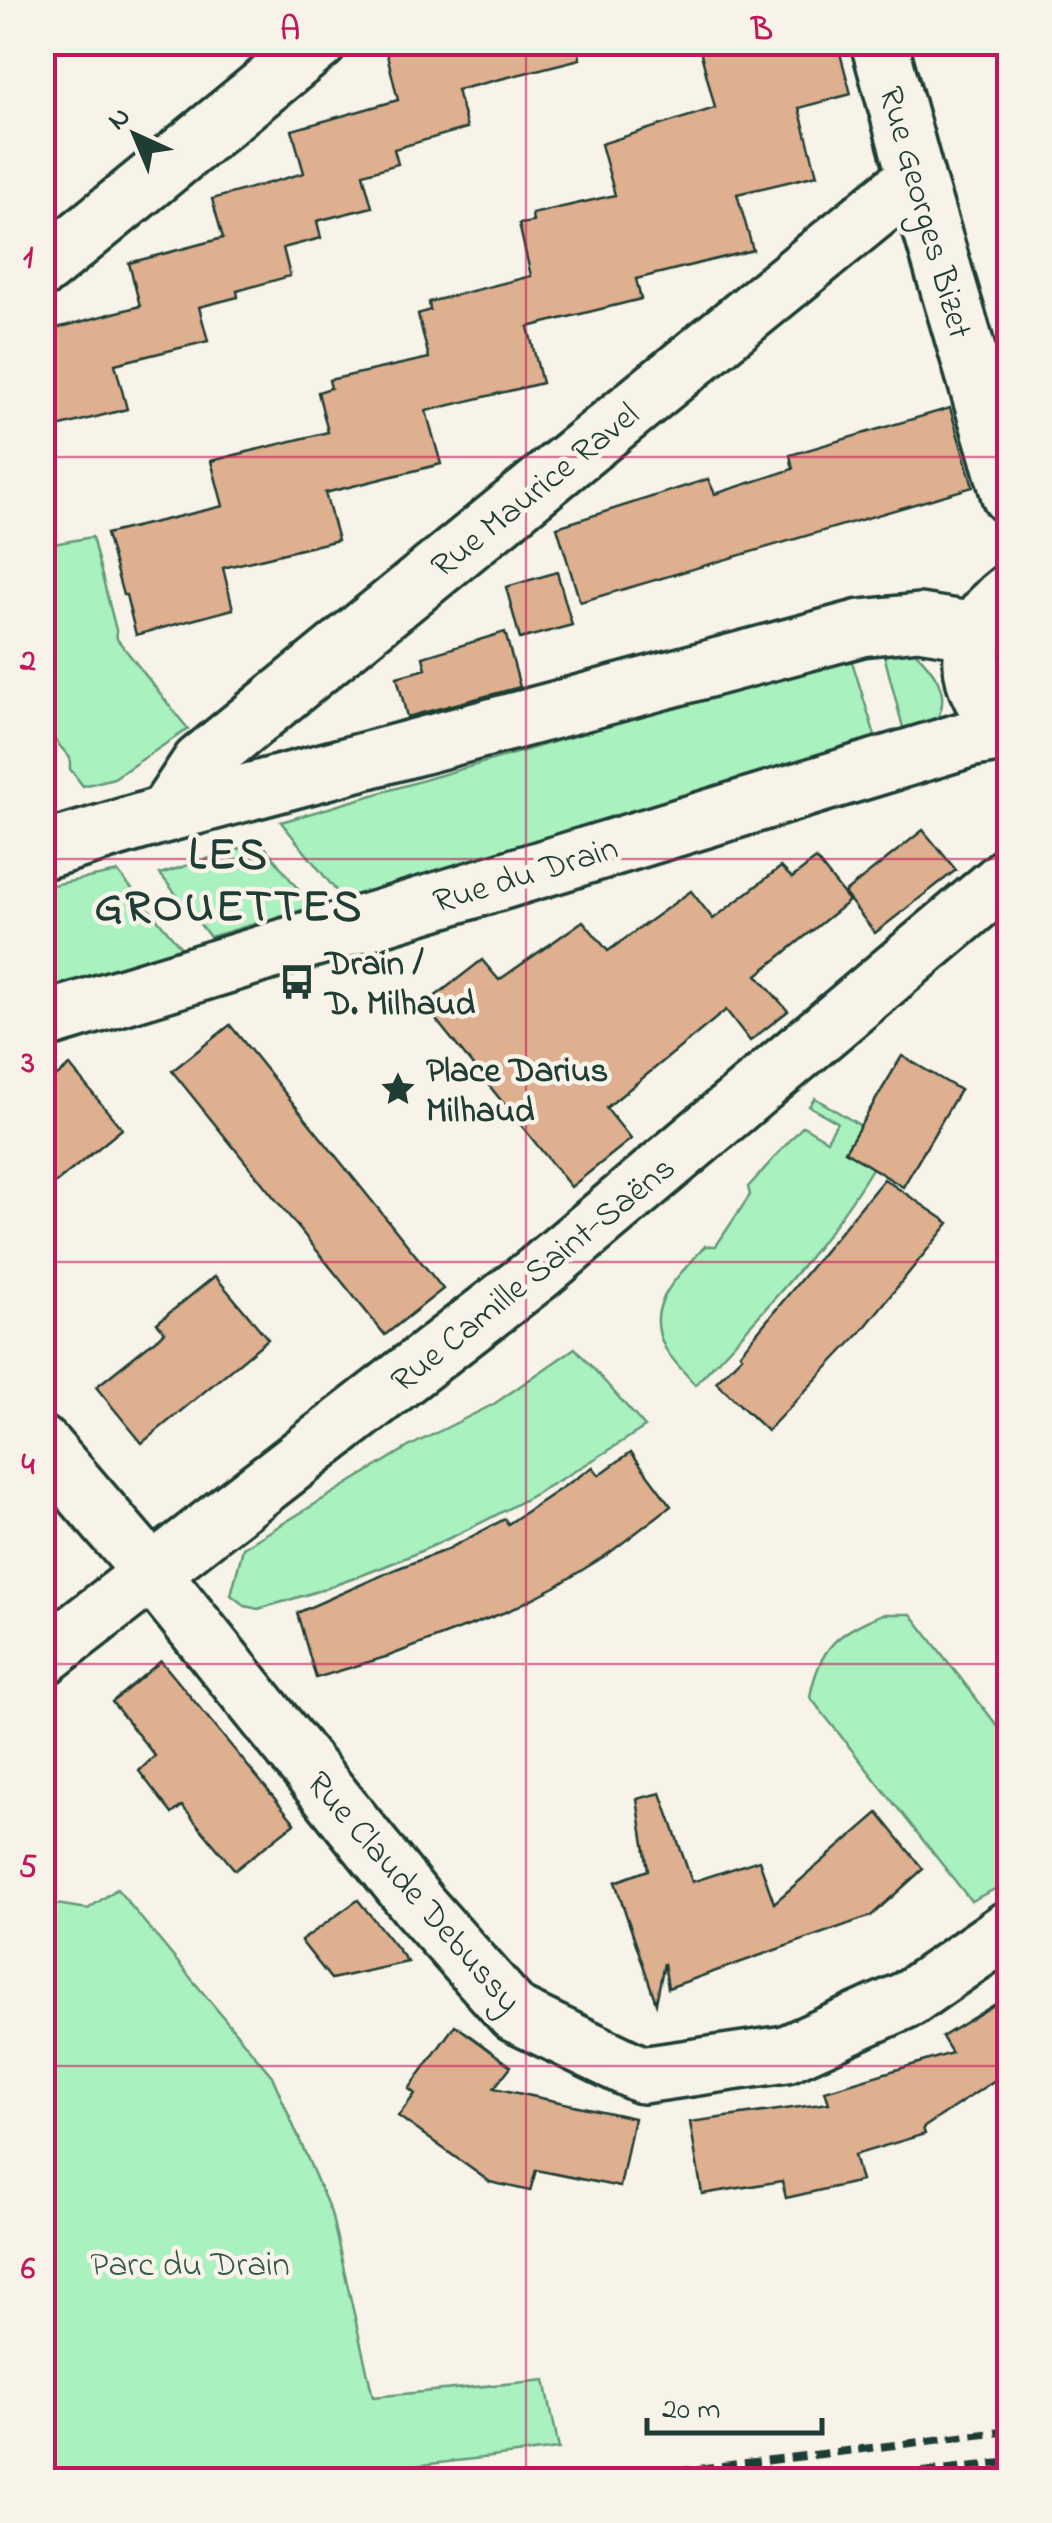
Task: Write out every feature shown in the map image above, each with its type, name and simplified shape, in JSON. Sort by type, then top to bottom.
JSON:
[{"type":"street","points":[[42,269],[319,42]]},
{"type":"street","name":"Rue Georges Bizet","points":[[879,42],[1010,496]]},
{"type":"street","name":"Rue Maurice Ravel","points":[[166,814],[200,762],[916,177]]},
{"type":"street","points":[[42,851],[166,814],[862,628],[992,612]]},
{"type":"street","points":[[992,612],[972,655],[973,678],[984,703],[1010,730]]},
{"type":"street","name":"Rue du Drain","points":[[42,1020],[917,754],[1010,730]]},
{"type":"street","name":"Rue Camille Saint-Saëns","points":[[42,1658],[538,1273],[1010,874]]},
{"type":"street","name":"Rue Claude Debussy","points":[[42,1445],[152,1573],[386,1866],[516,2014],[642,2076],[786,2054],[908,1999],[1010,1928]]},
{"type":"green space","points":[[92,537],[117,639],[188,729],[114,778],[83,786],[70,769],[70,758],[43,726],[42,546]]},
{"type":"green space","points":[[882,647],[913,650],[933,673],[941,690],[937,719],[908,747]]},
{"type":"green space","points":[[850,655],[882,758],[350,908],[281,822]]},
{"type":"green space","points":[[261,842],[312,907],[210,937],[160,874]]},
{"type":"green space","points":[[118,872],[188,956],[43,988],[42,887]]},
{"type":"green space","points":[[815,1098],[887,1142],[823,1239],[695,1385],[665,1348],[659,1332],[661,1305],[675,1280],[705,1246],[716,1246],[750,1195],[748,1187],[803,1126],[827,1140],[837,1122],[809,1106]]},
{"type":"green space","points":[[575,1348],[645,1427],[506,1510],[361,1576],[258,1609],[245,1606],[231,1595],[243,1548],[410,1446],[494,1404]]},
{"type":"green space","points":[[883,1614],[911,1614],[1009,1741],[1009,1882],[971,1901],[810,1697],[819,1666],[833,1644],[853,1628]]},
{"type":"green space","name":"Parc du Drain","points":[[117,1889],[272,2076],[331,2213],[373,2397],[545,2380],[559,2449],[292,2480],[43,2480],[43,1902],[88,1909]]},
{"type":"building","points":[[384,42],[578,42],[580,59],[457,90],[467,128],[394,149],[398,164],[363,174],[372,207],[317,221],[321,238],[283,248],[290,276],[237,291],[238,297],[199,307],[208,341],[115,364],[127,409],[42,431],[42,332],[140,306],[129,263],[223,238],[212,199],[304,173],[292,130],[398,100]]},
{"type":"building","points":[[698,42],[837,42],[851,94],[799,108],[817,175],[737,194],[753,250],[636,279],[641,299],[528,327],[542,383],[426,411],[441,464],[325,493],[338,540],[223,568],[233,609],[136,635],[106,534],[223,506],[211,461],[328,432],[318,392],[331,388],[329,380],[429,358],[418,314],[430,310],[429,302],[531,276],[519,224],[533,222],[532,214],[615,195],[601,144],[715,108]]},
{"type":"building","points":[[950,408],[973,487],[580,602],[557,527],[708,479],[715,494],[793,469],[790,455]]},
{"type":"building","points":[[557,572],[572,625],[520,639],[506,587]]},
{"type":"building","points":[[505,632],[520,687],[407,717],[397,677],[426,669],[423,657]]},
{"type":"building","points":[[923,830],[956,870],[875,933],[844,893]]},
{"type":"building","points":[[816,859],[849,901],[757,975],[788,1011],[750,1041],[726,1010],[606,1108],[631,1139],[571,1187],[424,1005],[482,960],[499,980],[583,921],[608,951],[691,891],[713,919],[781,867],[792,878]]},
{"type":"building","points":[[230,1025],[443,1289],[385,1335],[172,1071]]},
{"type":"building","points":[[902,1056],[960,1090],[903,1187],[845,1151]]},
{"type":"building","points":[[70,1066],[122,1129],[42,1194],[42,1087]]},
{"type":"building","points":[[884,1179],[949,1223],[861,1332],[767,1431],[716,1382],[742,1356],[740,1353]]},
{"type":"building","points":[[215,1276],[268,1339],[142,1443],[96,1387],[165,1332],[157,1323]]},
{"type":"building","points":[[631,1452],[671,1506],[608,1554],[508,1611],[389,1656],[316,1678],[297,1613],[446,1550],[505,1519],[508,1524],[593,1467],[599,1475]]},
{"type":"building","points":[[161,1661],[295,1823],[235,1870],[182,1806],[172,1814],[139,1771],[155,1756],[112,1702]]},
{"type":"building","points":[[661,1793],[692,1882],[759,1860],[774,1903],[878,1813],[923,1869],[871,1916],[668,1988],[664,1963],[656,2003],[615,1882],[648,1870],[637,1799]]},
{"type":"building","points":[[358,1900],[408,1962],[331,1979],[301,1941]]},
{"type":"building","points":[[1010,1995],[1010,2070],[923,2128],[925,2134],[854,2155],[861,2181],[786,2198],[782,2181],[702,2194],[690,2122],[829,2103],[825,2091],[952,2053],[942,2037]]},
{"type":"building","points":[[455,2025],[511,2066],[494,2088],[634,2118],[620,2187],[536,2170],[530,2191],[490,2182],[398,2116],[415,2094],[409,2089]]},
{"type":"railway","points":[[607,2480],[1010,2431]]},
{"type":"railway","points":[[854,2480],[1010,2462]]},
{"type":"place","name":"Drain / D. Milhaud","points":[[297,982]]},
{"type":"place","name":"Place Darius Milhaud","points":[[398,1089]]},
{"type":"district","name":"LES GROUETTES","points":[[229,878]]}]
